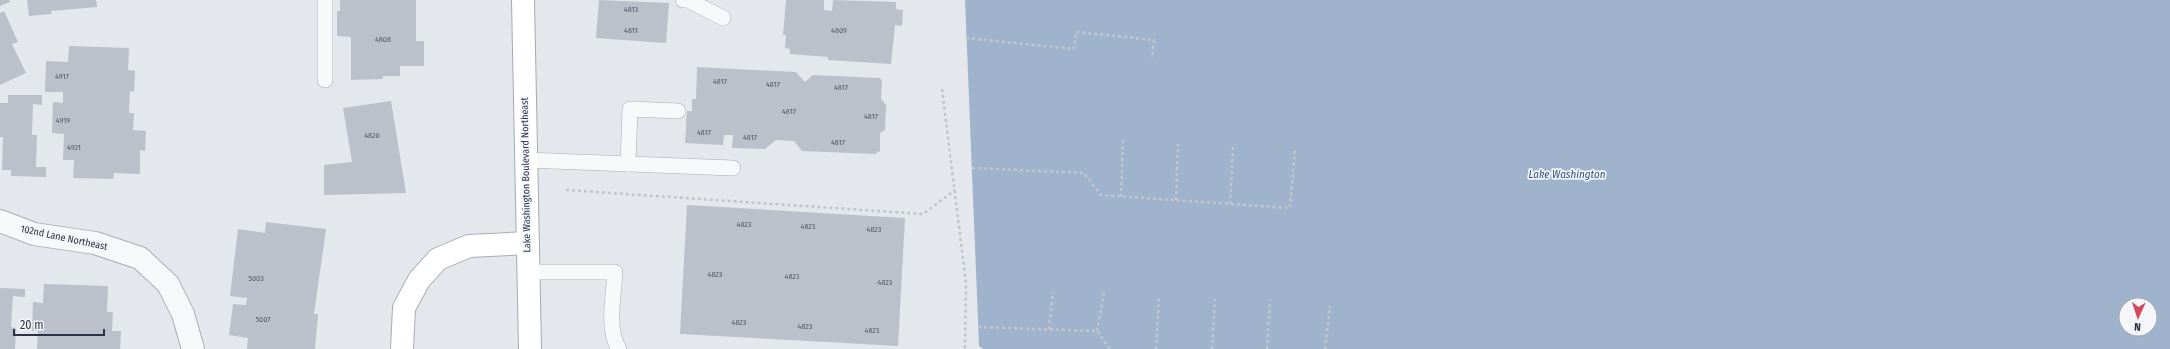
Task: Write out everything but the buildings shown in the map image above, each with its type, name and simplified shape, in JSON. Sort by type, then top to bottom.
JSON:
[{"type":"main road","name":"Lake Washington Boulevard Northeast","points":[[523,0],[530,349]]},
{"type":"main road","points":[[402,349],[404,308],[419,280],[438,259],[470,246],[528,243]]},
{"type":"street","name":"102nd Lane Northeast","points":[[1,224],[34,234],[95,243],[140,258],[168,284],[183,314],[193,349]]},
{"type":"lane","points":[[325,0],[325,80]]},
{"type":"lane","points":[[683,0],[688,0],[723,18]]},
{"type":"lane","points":[[628,164],[630,109],[678,111]]},
{"type":"lane","points":[[526,160],[733,168]]},
{"type":"lane","points":[[528,272],[614,272],[612,323],[616,344],[619,349]]},
{"type":"path","points":[[966,38],[1074,48],[1076,32],[1154,40],[1152,59]]},
{"type":"path","points":[[942,89],[966,283],[965,349]]},
{"type":"path","points":[[1121,197],[1123,138]]},
{"type":"path","points":[[1176,200],[1178,144]]},
{"type":"path","points":[[1230,204],[1233,147]]},
{"type":"path","points":[[972,168],[1084,173],[1101,195],[1290,208],[1296,150]]},
{"type":"path","points":[[566,190],[923,214],[955,190]]},
{"type":"path","points":[[1049,329],[1053,292]]},
{"type":"path","points":[[1104,292],[1097,331],[1110,349]]},
{"type":"path","points":[[1156,349],[1159,297]]},
{"type":"path","points":[[1212,349],[1215,299]]},
{"type":"path","points":[[1267,349],[1270,300]]},
{"type":"path","points":[[1325,349],[1330,306]]},
{"type":"path","points":[[978,327],[1097,331]]},
{"type":"water","name":"Lake Washington","points":[[965,0],[2170,0],[2170,349],[983,349],[979,346]]}]
